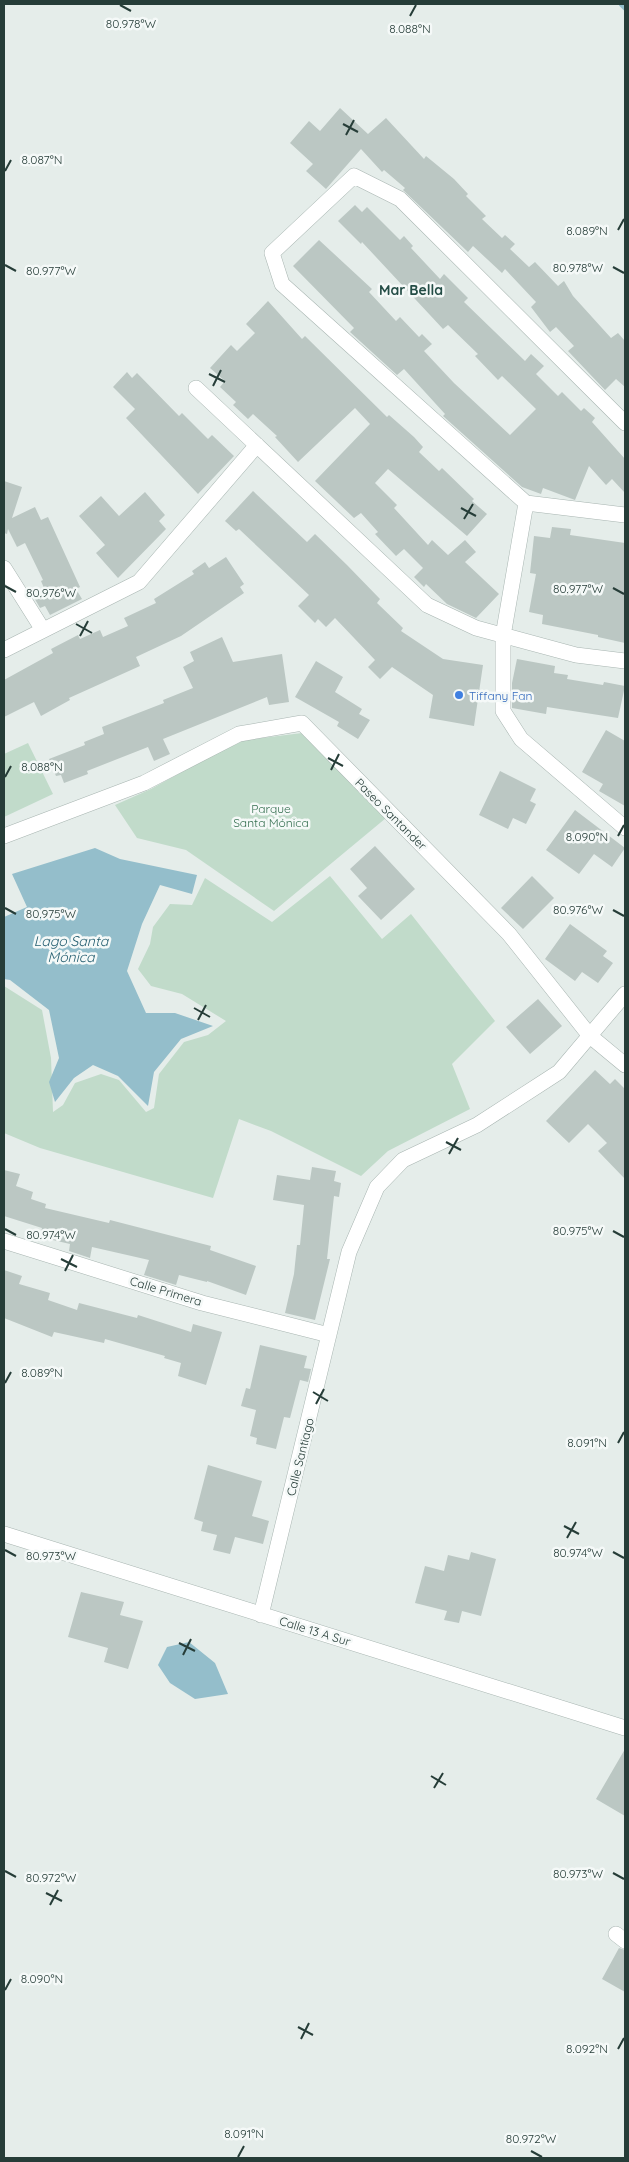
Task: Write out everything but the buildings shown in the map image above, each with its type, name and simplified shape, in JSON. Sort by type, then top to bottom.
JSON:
[{"type":"street","points":[[625,423],[400,199],[354,176],[272,253],[282,284],[526,503],[625,515]]},
{"type":"street","points":[[196,388],[427,606],[476,628],[503,636],[576,655],[625,661]]},
{"type":"street","points":[[4,650],[139,582],[257,445]]},
{"type":"street","points":[[526,503],[503,636],[503,711],[521,739],[625,828]]},
{"type":"street","points":[[4,568],[44,630]]},
{"type":"street","name":"Paseo Santander","points":[[4,836],[144,783],[239,734],[302,723],[509,934],[590,1036]]},
{"type":"street","points":[[625,994],[590,1036],[625,1065]]},
{"type":"street","name":"Calle Santiago","points":[[262,1614],[350,1252],[377,1187],[403,1160],[477,1125],[559,1072],[590,1036]]},
{"type":"street","name":"Calle Primera","points":[[4,1241],[202,1302],[329,1335]]},
{"type":"street","name":"Calle 13 A Sur","points":[[4,1534],[625,1728]]},
{"type":"green space","name":"Parque Santa Mónica","points":[[302,733],[386,818],[274,911],[186,850],[137,838],[115,805],[151,789],[238,741]]},
{"type":"green space","points":[[28,743],[53,794],[4,817],[4,754]]},
{"type":"green space","points":[[330,876],[382,939],[411,914],[495,1021],[452,1064],[470,1109],[388,1151],[361,1176],[271,1131],[239,1119],[213,1198],[40,1148],[4,1133],[4,986],[42,1010],[51,1058],[53,1112],[63,1105],[75,1083],[101,1074],[119,1080],[146,1112],[154,1108],[159,1074],[184,1042],[208,1035],[226,1021],[182,994],[151,986],[138,969],[150,944],[153,927],[170,904],[192,905],[205,878],[272,922]]},
{"type":"water","name":"Lago Santa Mónica","points":[[95,848],[120,859],[197,875],[192,894],[160,885],[142,924],[127,971],[146,1013],[175,1013],[213,1026],[181,1039],[154,1072],[148,1106],[118,1076],[93,1065],[74,1078],[55,1102],[49,1082],[59,1058],[49,1010],[10,980],[4,979],[4,917],[27,907],[12,874]]},
{"type":"water","points":[[189,1642],[215,1663],[228,1694],[195,1699],[170,1683],[158,1665],[167,1647]]},
{"type":"waterway","points":[[621,4],[625,8]]},
{"type":"place","name":"Tiffany Fan","points":[[459,695]]},
{"type":"district","name":"Mar Bella","points":[[411,290]]}]
